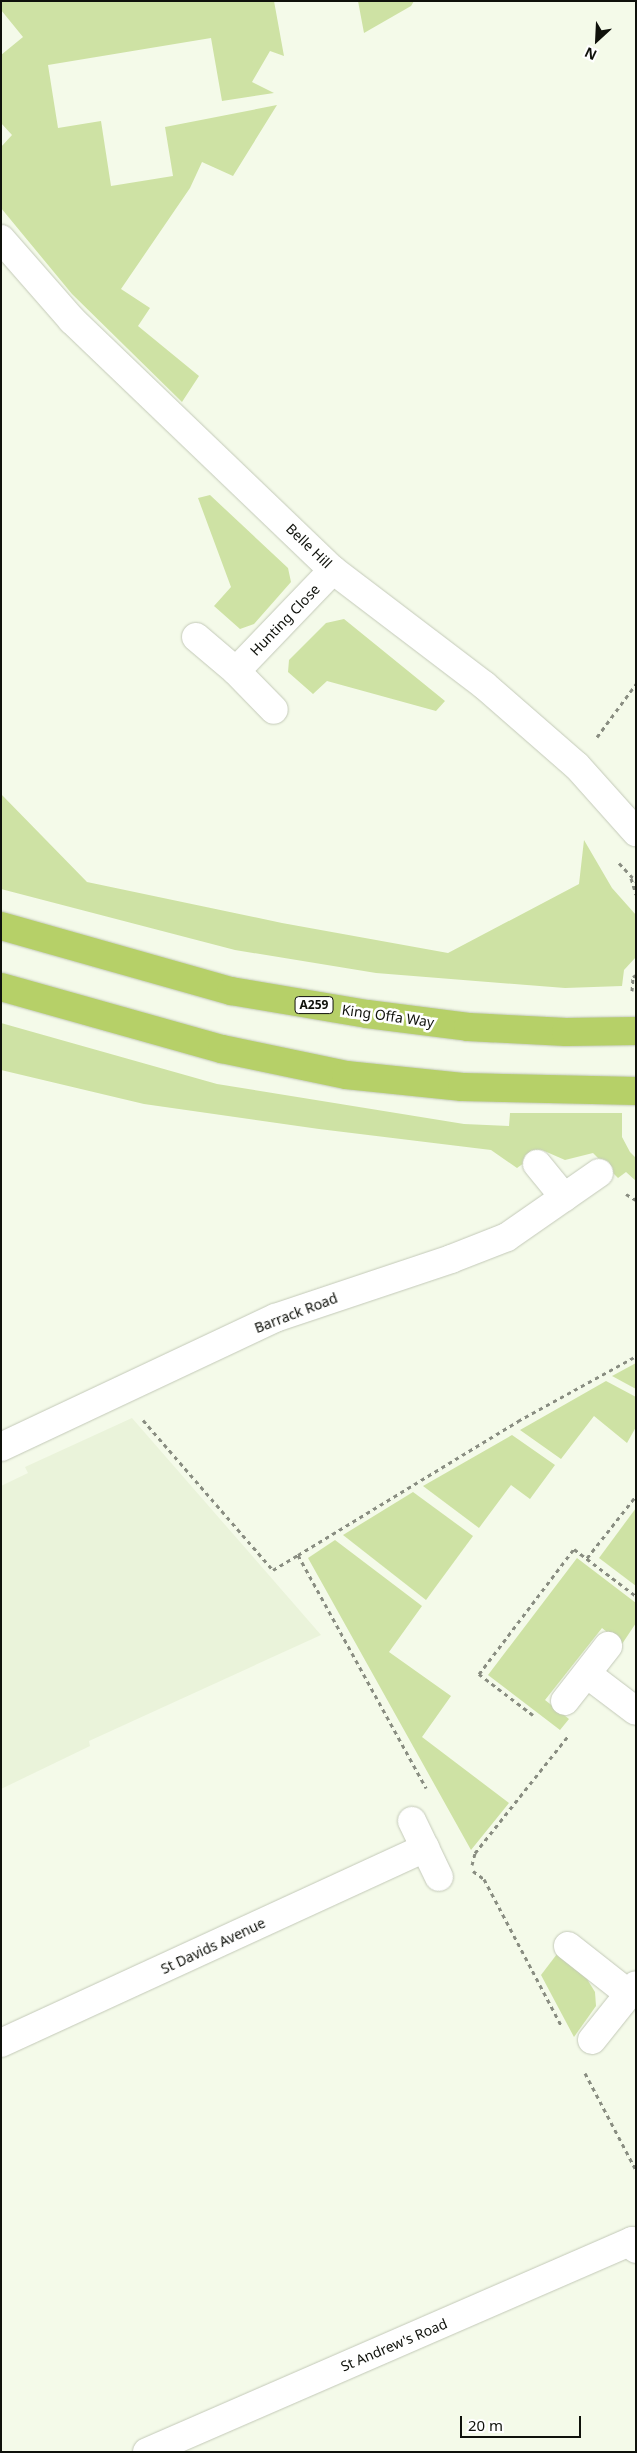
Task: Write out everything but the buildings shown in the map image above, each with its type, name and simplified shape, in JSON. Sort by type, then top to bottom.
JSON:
[{"type":"highway","name":"King Offa Way","points":[[1,926],[231,991],[367,1014],[468,1027],[566,1032],[636,1032]]},
{"type":"highway","points":[[1,987],[222,1049],[346,1075],[462,1087],[636,1091]]},
{"type":"street","name":"Belle Hill","points":[[1,239],[72,320],[334,570],[484,685],[576,766],[636,832]]},
{"type":"street","name":"Hunting Close","points":[[236,671],[334,570]]},
{"type":"street","points":[[196,637],[236,671],[274,710]]},
{"type":"street","points":[[537,1164],[564,1198]]},
{"type":"street","name":"Barrack Road","points":[[1,1447],[275,1318],[451,1259],[507,1237],[599,1173]]},
{"type":"street","points":[[565,1701],[608,1646]]},
{"type":"street","points":[[586,1674],[636,1711]]},
{"type":"street","points":[[412,1821],[439,1877]]},
{"type":"street","name":"St Davids Avenue","points":[[1,2043],[425,1848]]},
{"type":"street","points":[[568,1946],[632,1990],[592,2040]]},
{"type":"street","name":"St Andrew's Road","points":[[147,2452],[632,2241],[636,2249]]},
{"type":"path","points":[[576,766],[636,684]]},
{"type":"path","points":[[631,877],[636,894]]},
{"type":"path","points":[[632,991],[633,977],[636,975]]},
{"type":"path","points":[[630,1197],[636,1194]]},
{"type":"path","points":[[119,1393],[273,1570],[518,1421],[636,1356]]},
{"type":"path","points":[[587,1558],[636,1496]]},
{"type":"path","points":[[534,1716],[479,1674],[574,1548],[636,1596]]},
{"type":"path","points":[[298,1555],[428,1792]]},
{"type":"path","points":[[471,1870],[475,1853],[571,1732]]},
{"type":"path","points":[[557,1734],[565,1740]]},
{"type":"path","points":[[466,1862],[471,1870],[484,1879],[565,2033]]},
{"type":"path","points":[[582,2067],[636,2170]]},
{"type":"shaded area","points":[[132,1418],[321,1635],[89,1741],[90,1746],[1,1789],[1,1486],[28,1473],[25,1467]]},
{"type":"green space","points":[[1,1],[274,1],[284,56],[270,51],[252,82],[274,93],[222,101],[211,38],[48,65],[58,128],[101,121],[111,186],[173,176],[165,127],[277,105],[233,176],[202,162],[190,188],[121,289],[150,308],[138,326],[199,376],[182,402],[72,294],[1,208],[1,147],[12,135],[1,123],[1,55],[23,37],[1,10]]},
{"type":"green space","points":[[358,1],[414,1],[411,6],[364,33]]},
{"type":"green space","points":[[210,495],[288,568],[291,582],[254,624],[240,629],[214,606],[231,587],[198,498]]},
{"type":"green space","points":[[344,619],[445,701],[436,711],[327,681],[313,694],[288,672],[289,660],[326,623]]},
{"type":"green space","points":[[1,794],[87,882],[282,923],[448,953],[579,884],[584,840],[612,888],[636,915],[636,957],[624,970],[622,986],[565,988],[376,973],[235,950],[1,889]]},
{"type":"green space","points":[[1,1023],[217,1084],[464,1124],[509,1126],[510,1113],[622,1113],[622,1137],[630,1152],[636,1158],[636,1181],[626,1172],[618,1178],[593,1153],[565,1160],[542,1150],[517,1168],[491,1150],[319,1129],[144,1104],[1,1070]]},
{"type":"green space","points":[[636,1363],[636,1389],[612,1376]]},
{"type":"green space","points":[[606,1381],[636,1397],[636,1427],[627,1443],[594,1416],[561,1459],[520,1430]]},
{"type":"green space","points":[[512,1435],[555,1465],[530,1499],[511,1485],[479,1528],[423,1486]]},
{"type":"green space","points":[[413,1492],[473,1536],[426,1600],[343,1535]]},
{"type":"green space","points":[[636,1508],[636,1586],[599,1558]]},
{"type":"green space","points":[[335,1540],[422,1606],[389,1652],[451,1696],[422,1737],[509,1803],[471,1850],[308,1558]]},
{"type":"green space","points":[[577,1558],[636,1603],[636,1623],[622,1644],[602,1628],[545,1700],[569,1719],[560,1730],[488,1675]]},
{"type":"green space","points":[[557,1954],[587,1979],[595,1992],[596,2006],[574,2037],[541,1975]]}]
